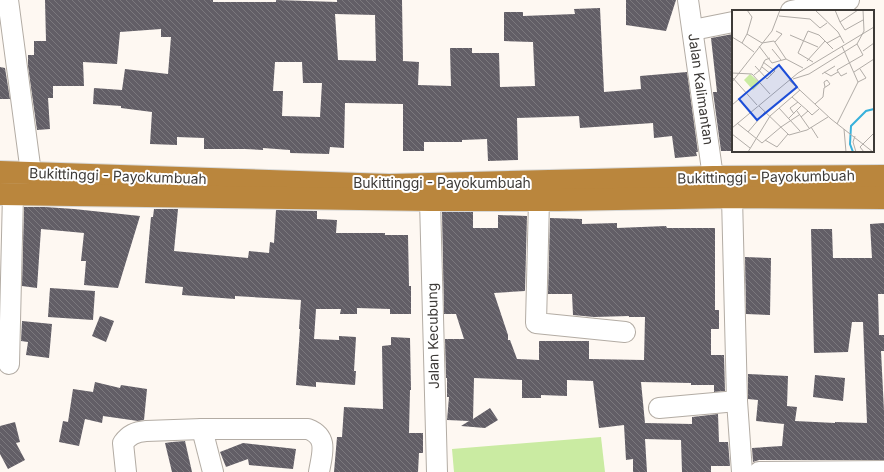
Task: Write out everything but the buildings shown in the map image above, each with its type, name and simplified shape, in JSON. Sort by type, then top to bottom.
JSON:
[{"type":"highway","name":"Bukittinggi - Payokumbuah","points":[[1,171],[389,185],[553,194],[884,198]]},
{"type":"highway","name":"Bukittinggi - Payokumbuah","points":[[6,194],[430,200],[553,194],[713,177],[884,176]]},
{"type":"street","points":[[8,0],[31,173]]},
{"type":"street","name":"Jalan Kalimantan","points":[[688,0],[713,177]]},
{"type":"street","points":[[796,10],[849,0]]},
{"type":"street","points":[[693,30],[732,22]]},
{"type":"street","points":[[6,194],[9,364]]},
{"type":"street","points":[[553,194],[536,323],[625,332]]},
{"type":"street","points":[[732,197],[737,401],[742,472]]},
{"type":"street","name":"Jalan Kecubung","points":[[430,200],[437,472]]},
{"type":"street","points":[[660,408],[737,401]]},
{"type":"street","points":[[202,429],[213,472]]},
{"type":"street","points":[[126,472],[123,443],[132,434],[146,430],[202,429],[308,429],[317,433],[321,438],[322,449],[319,472]]},
{"type":"street","points":[[759,472],[884,472]]},
{"type":"green space","points":[[601,437],[605,472],[454,472],[452,449]]}]
